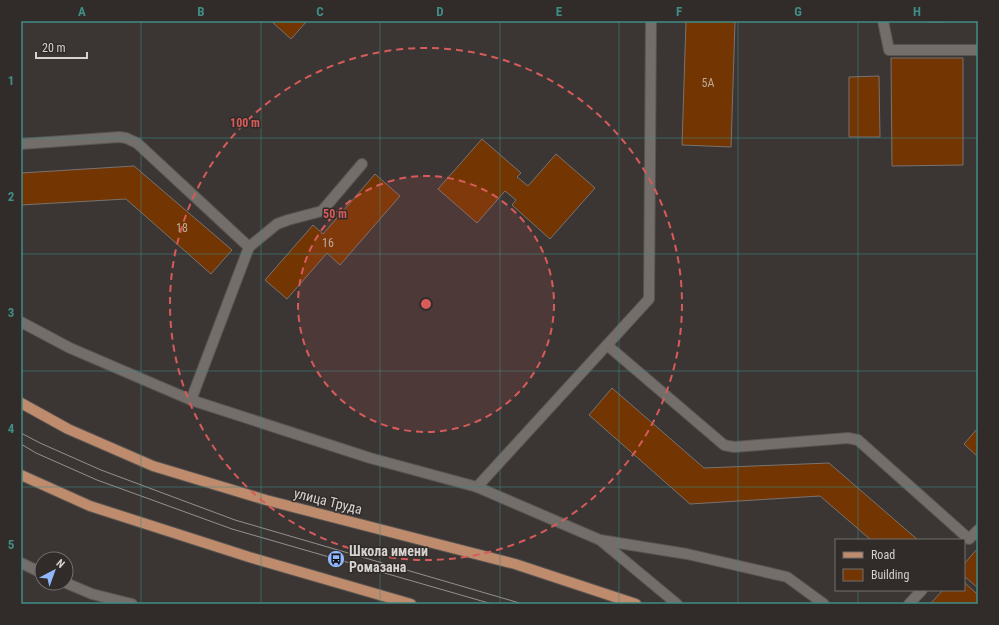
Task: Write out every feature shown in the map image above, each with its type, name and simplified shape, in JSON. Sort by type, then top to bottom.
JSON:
[{"type":"main road","name":"улица Труда","points":[[21,403],[68,429],[153,466],[266,500],[515,564],[636,604]]},
{"type":"main road","points":[[21,475],[90,506],[249,557],[411,604]]},
{"type":"lane","points":[[478,487],[649,299],[651,21]]},
{"type":"lane","points":[[883,21],[889,50],[978,50]]},
{"type":"lane","points":[[21,144],[119,137],[132,140],[249,248]]},
{"type":"lane","points":[[191,400],[249,248],[277,224],[322,211],[362,164]]},
{"type":"lane","points":[[21,322],[70,348],[191,400],[370,458],[478,487],[600,540],[687,554],[787,577],[824,604]]},
{"type":"lane","points":[[607,345],[724,445],[734,447],[848,438],[858,440],[964,539]]},
{"type":"lane","points":[[967,542],[978,530]]},
{"type":"lane","points":[[600,540],[677,604]]},
{"type":"lane","points":[[21,564],[34,570]]},
{"type":"lane","points":[[74,588],[91,599],[132,604]]},
{"type":"lane","points":[[909,604],[921,591]]},
{"type":"building","points":[[271,21],[307,21],[291,39]]},
{"type":"building","points":[[686,21],[735,21],[731,147],[682,145]]},
{"type":"building","points":[[945,21],[945,22],[927,22]]},
{"type":"building","points":[[891,58],[963,58],[963,165],[892,166]]},
{"type":"building","points":[[879,76],[880,137],[849,137],[849,77]]},
{"type":"building","points":[[482,139],[521,173],[517,177],[528,186],[556,154],[595,188],[550,239],[512,205],[516,200],[505,191],[477,223],[438,189]]},
{"type":"building","points":[[134,166],[232,250],[211,274],[126,199],[21,205],[21,173]]},
{"type":"building","points":[[375,174],[400,196],[340,265],[327,253],[287,299],[265,280],[313,225],[323,234]]},
{"type":"building","points":[[612,388],[704,468],[829,463],[917,539],[870,539],[820,496],[690,504],[589,415]]},
{"type":"building","points":[[978,428],[978,457],[964,444]]},
{"type":"building","points":[[978,548],[978,588],[965,577],[965,563]]},
{"type":"building","points":[[965,583],[978,595],[978,604],[930,604],[942,591],[965,591]]},
{"type":"tram line","points":[[21,433],[101,470],[235,520],[523,604]]},
{"type":"tram line","points":[[21,444],[36,453],[97,480],[232,529],[492,604]]},
{"type":"place","name":"Школа имени Ромазана","points":[[336,559]]}]
